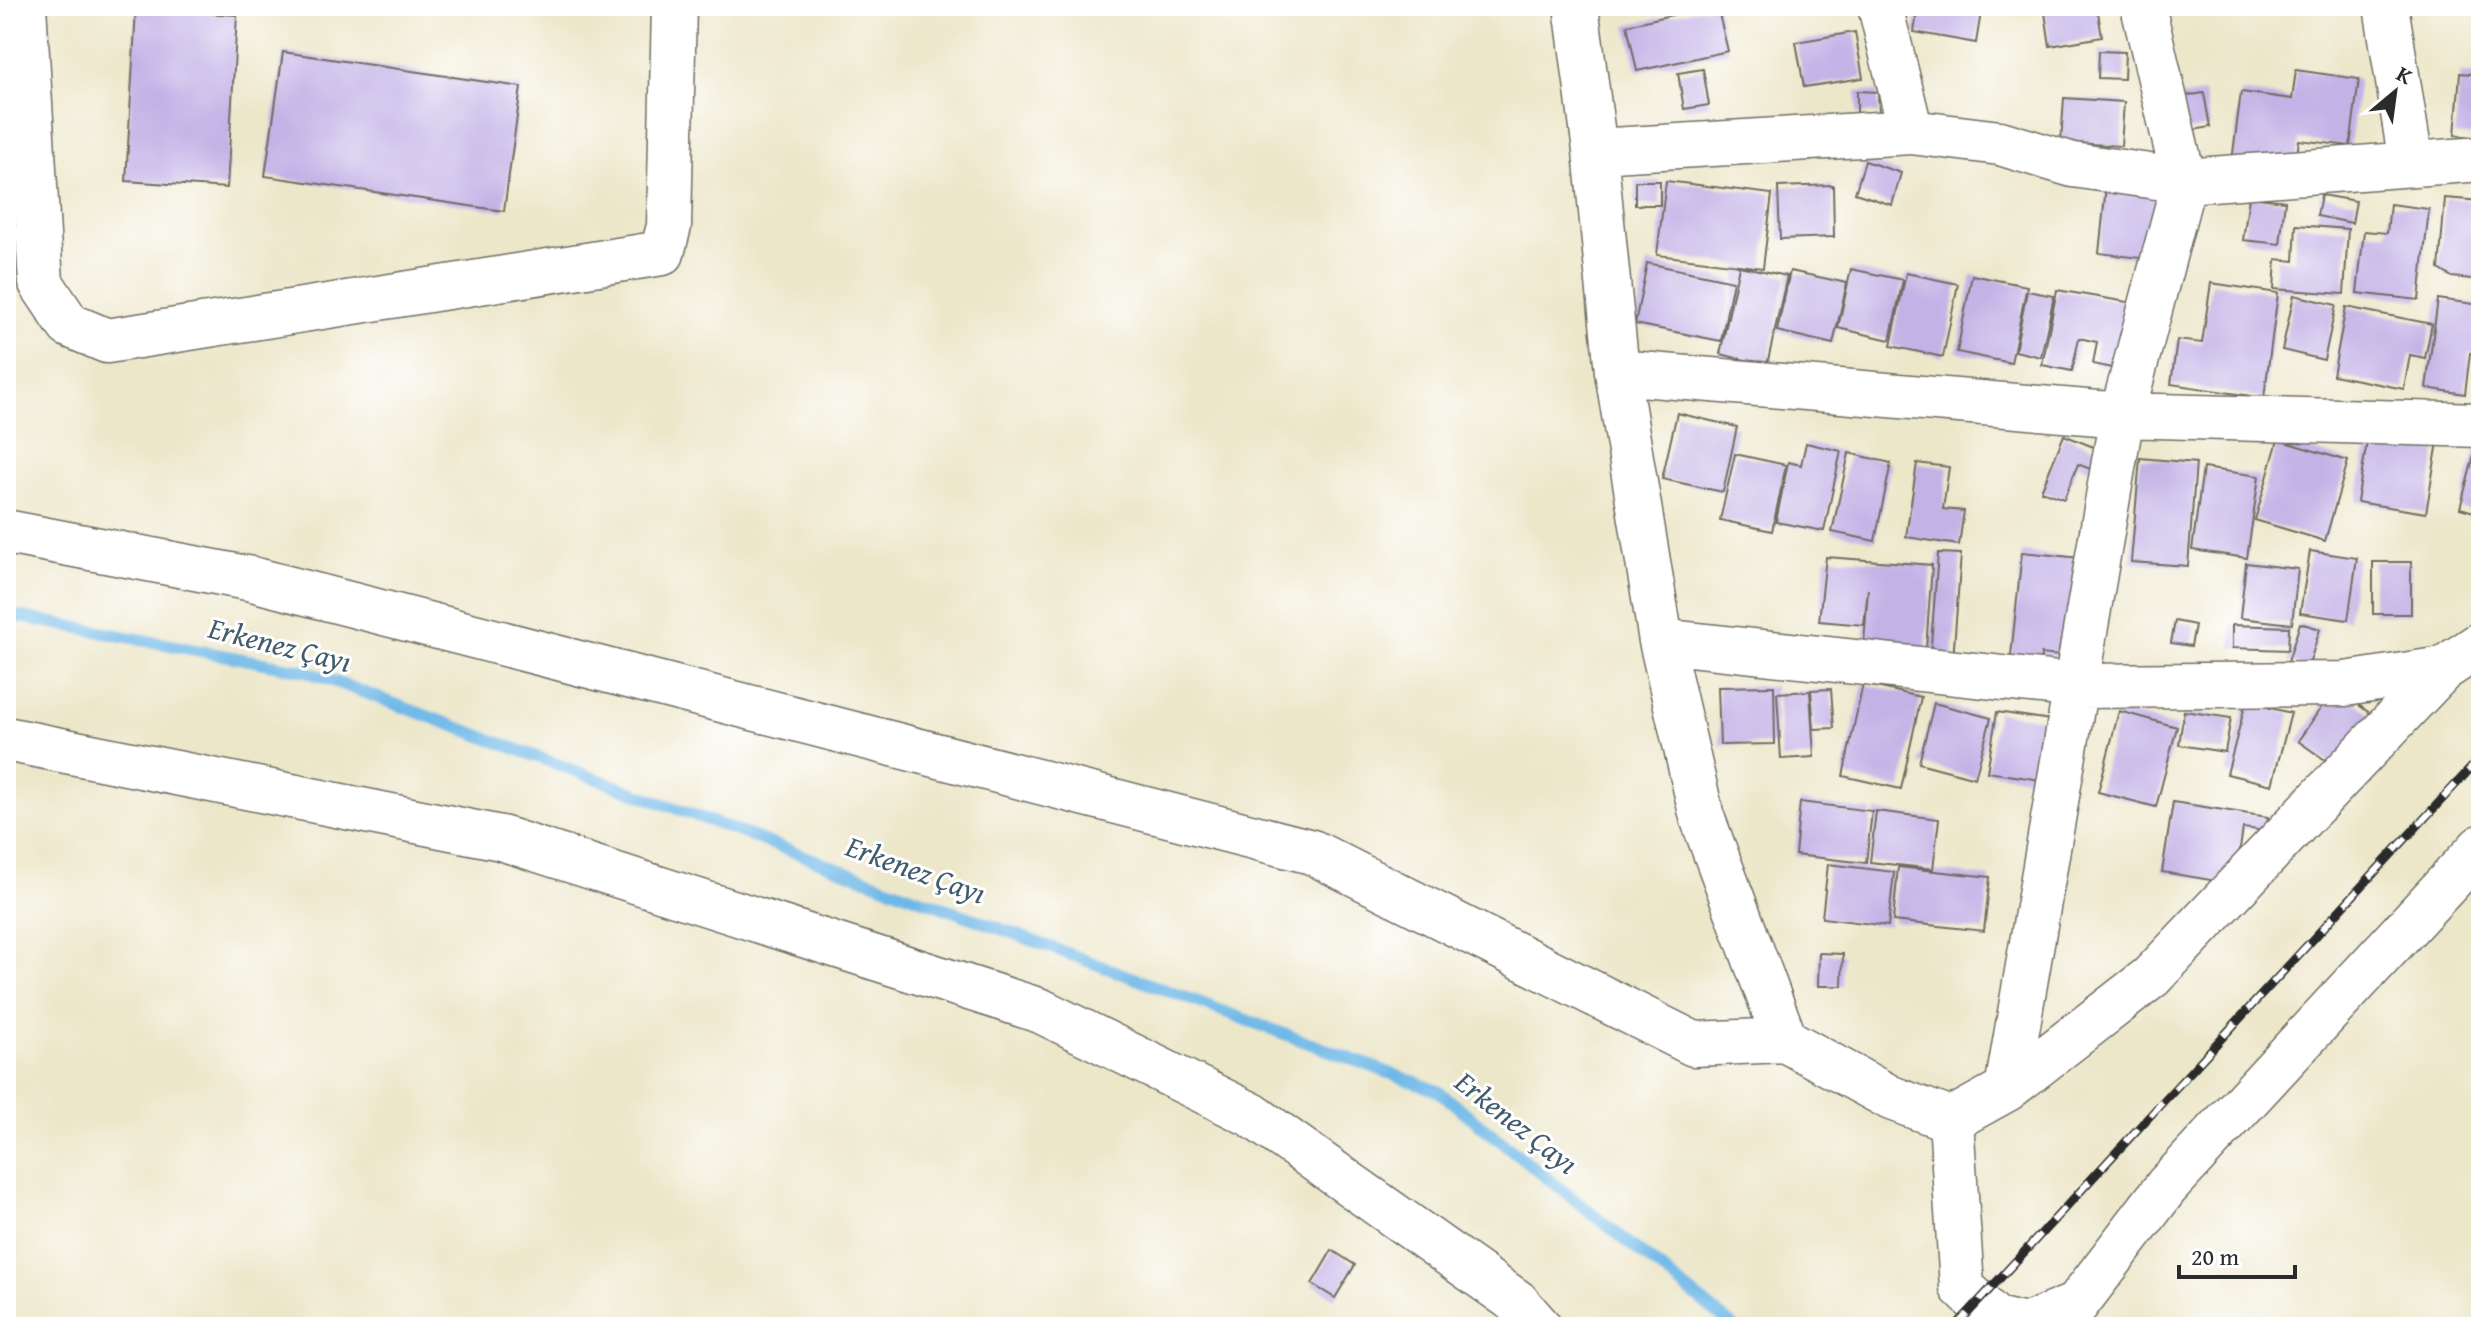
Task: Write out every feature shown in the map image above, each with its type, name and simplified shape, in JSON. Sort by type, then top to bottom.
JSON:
[{"type":"street","points":[[24,6],[41,283],[69,325],[107,341],[662,253],[669,226],[674,6]]},
{"type":"street","points":[[1576,6],[1595,151],[1617,372],[1661,641],[1702,817],[1785,1040]]},
{"type":"street","points":[[1880,6],[1911,132]]},
{"type":"street","points":[[2007,1089],[2122,415],[2184,181],[2143,6]]},
{"type":"street","points":[[2386,6],[2411,163]]},
{"type":"street","points":[[1595,151],[1911,132],[2000,143],[2073,165],[2184,181],[2481,159]]},
{"type":"street","points":[[1617,372],[2122,415],[2481,425]]},
{"type":"street","points":[[6,532],[252,579],[1312,852],[1694,1044],[1785,1040],[1891,1098],[1951,1120],[2007,1089],[2151,977],[2443,669],[2481,644]]},
{"type":"street","points":[[1661,641],[2077,686],[2345,684],[2443,669]]},
{"type":"street","points":[[6,739],[501,838],[1041,1011],[1252,1115],[1517,1302],[1539,1327]]},
{"type":"street","points":[[1951,1120],[1962,1287],[1995,1319],[2025,1326],[2076,1305],[2167,1186],[2481,847]]},
{"type":"building","points":[[1717,6],[1728,51],[1637,71],[1627,25]]},
{"type":"building","points":[[1918,6],[1982,6],[1976,43],[1914,32]]},
{"type":"building","points":[[2044,6],[2097,6],[2102,37],[2050,46]]},
{"type":"building","points":[[136,9],[237,15],[227,188],[126,181]]},
{"type":"building","points":[[1855,32],[1863,78],[1804,87],[1796,42]]},
{"type":"building","points":[[2099,51],[2125,52],[2124,79],[2098,78]]},
{"type":"building","points":[[283,52],[521,87],[504,211],[265,176]]},
{"type":"building","points":[[1703,69],[1709,105],[1684,109],[1678,73]]},
{"type":"building","points":[[2296,70],[2359,79],[2350,146],[2299,140],[2295,170],[2232,161],[2241,92],[2292,99]]},
{"type":"building","points":[[2460,73],[2481,75],[2481,138],[2455,135]]},
{"type":"building","points":[[1857,91],[1878,92],[1879,113],[1857,114]]},
{"type":"building","points":[[2204,93],[2210,127],[2177,133],[2172,98]]},
{"type":"building","points":[[2064,98],[2124,102],[2121,146],[2061,142]]},
{"type":"building","points":[[1865,161],[1901,173],[1892,205],[1855,193]]},
{"type":"building","points":[[1635,181],[1660,181],[1660,205],[1635,205]]},
{"type":"building","points":[[1666,181],[1772,194],[1763,268],[1657,255]]},
{"type":"building","points":[[1833,185],[1834,237],[1780,239],[1778,187]]},
{"type":"building","points":[[2106,187],[2164,193],[2156,260],[2099,253]]},
{"type":"building","points":[[2321,195],[2356,201],[2352,223],[2317,216]]},
{"type":"building","points":[[2249,197],[2285,201],[2280,244],[2243,240]]},
{"type":"building","points":[[2445,198],[2481,201],[2481,280],[2452,277],[2439,269]]},
{"type":"building","points":[[2390,204],[2429,209],[2419,300],[2357,293],[2364,231],[2387,233]]},
{"type":"building","points":[[2296,225],[2348,229],[2344,294],[2274,289],[2276,259],[2294,261]]},
{"type":"building","points":[[1647,263],[1733,281],[1721,341],[1635,324]]},
{"type":"building","points":[[1739,266],[1787,276],[1767,365],[1720,354]]},
{"type":"building","points":[[1851,269],[1903,280],[1890,340],[1838,328]]},
{"type":"building","points":[[1790,271],[1847,283],[1833,344],[1777,331]]},
{"type":"building","points":[[1906,273],[1958,284],[1943,357],[1891,346]]},
{"type":"building","points":[[1972,275],[2027,286],[2011,363],[1957,352]]},
{"type":"building","points":[[2211,283],[2278,293],[2264,398],[2171,384],[2177,340],[2202,343]]},
{"type":"building","points":[[2057,290],[2139,304],[2126,371],[2093,364],[2097,342],[2079,338],[2072,371],[2042,365]]},
{"type":"building","points":[[2027,291],[2054,296],[2041,357],[2015,351]]},
{"type":"building","points":[[2294,295],[2336,305],[2324,360],[2282,350]]},
{"type":"building","points":[[2438,299],[2481,305],[2481,354],[2470,353],[2465,394],[2426,388]]},
{"type":"building","points":[[2346,307],[2432,324],[2425,358],[2410,355],[2404,389],[2333,375]]},
{"type":"building","points":[[1677,413],[1737,427],[1723,492],[1662,479]]},
{"type":"building","points":[[2369,430],[2438,442],[2426,513],[2357,502]]},
{"type":"building","points":[[2064,435],[2113,455],[2105,475],[2078,464],[2064,499],[2041,491]]},
{"type":"building","points":[[2278,440],[2348,461],[2325,541],[2255,520]]},
{"type":"building","points":[[1806,443],[1841,451],[1824,531],[1776,522],[1788,462],[1801,465]]},
{"type":"building","points":[[2477,444],[2481,445],[2481,514],[2460,508]]},
{"type":"building","points":[[1849,453],[1891,463],[1875,541],[1832,532]]},
{"type":"building","points":[[1735,454],[1786,465],[1772,531],[1720,520]]},
{"type":"building","points":[[2140,458],[2196,463],[2188,566],[2131,562]]},
{"type":"building","points":[[1917,463],[1949,467],[1943,509],[1964,511],[1959,545],[1906,537]]},
{"type":"building","points":[[2203,468],[2259,476],[2247,558],[2192,550]]},
{"type":"building","points":[[2310,551],[2357,558],[2348,620],[2300,613]]},
{"type":"building","points":[[2022,552],[2080,558],[2070,657],[2041,654],[2040,669],[2010,665]]},
{"type":"building","points":[[1938,553],[1961,554],[1953,660],[1930,658]]},
{"type":"building","points":[[1826,557],[1932,565],[1926,649],[1864,644],[1868,589],[1864,625],[1819,621]]},
{"type":"building","points":[[2373,562],[2411,562],[2411,614],[2373,614]]},
{"type":"building","points":[[2246,563],[2298,569],[2292,624],[2240,618]]},
{"type":"building","points":[[2175,621],[2195,625],[2191,646],[2171,643]]},
{"type":"building","points":[[2300,623],[2320,629],[2308,668],[2288,662]]},
{"type":"building","points":[[2232,625],[2289,627],[2288,650],[2232,648]]},
{"type":"building","points":[[1863,684],[1921,697],[1901,789],[1843,776]]},
{"type":"building","points":[[1774,686],[1775,744],[1720,745],[1718,687]]},
{"type":"building","points":[[2335,688],[2378,719],[2341,771],[2298,741]]},
{"type":"building","points":[[1831,689],[1834,728],[1814,729],[1811,690]]},
{"type":"building","points":[[1810,691],[1814,757],[1781,759],[1777,693]]},
{"type":"building","points":[[2246,702],[2291,713],[2272,785],[2227,774]]},
{"type":"building","points":[[1934,703],[1991,718],[1975,778],[1919,763]]},
{"type":"building","points":[[2119,711],[2177,727],[2156,807],[2098,792]]},
{"type":"building","points":[[2184,711],[2231,718],[2225,752],[2179,745]]},
{"type":"building","points":[[1997,712],[2064,722],[2054,782],[1987,772]]},
{"type":"building","points":[[1800,802],[1872,811],[1866,863],[1795,855]]},
{"type":"building","points":[[2173,802],[2268,817],[2266,831],[2243,828],[2235,884],[2162,872]]},
{"type":"building","points":[[1876,811],[1939,819],[1933,869],[1870,862]]},
{"type":"building","points":[[1828,864],[1894,872],[1888,926],[1822,918]]},
{"type":"building","points":[[1898,867],[1990,877],[1984,931],[1893,921]]},
{"type":"building","points":[[1819,953],[1843,954],[1842,986],[1818,986]]},
{"type":"building","points":[[1332,1250],[1355,1265],[1335,1298],[1312,1284]]},
{"type":"waterway","name":"Erkenez Çayı","points":[[6,614],[306,671],[1438,1091],[1734,1327]]},
{"type":"railway","points":[[1955,1327],[2481,757]]}]
